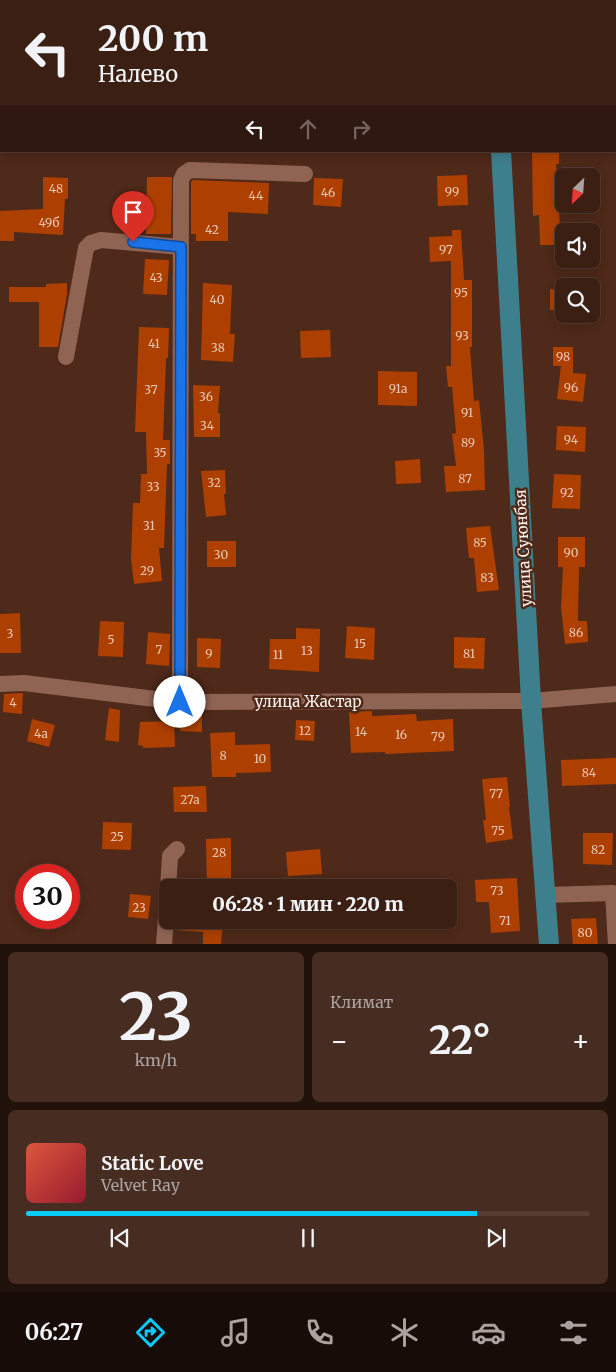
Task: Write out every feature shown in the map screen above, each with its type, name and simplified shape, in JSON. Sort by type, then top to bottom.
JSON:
[{"type":"main road","name":"улица Суюнбая","points":[[501,152],[531,701],[549,944]]},
{"type":"street","points":[[180,702],[181,180],[184,174],[190,170],[306,174]]},
{"type":"street","points":[[66,357],[86,248],[92,243],[101,240],[181,247]]},
{"type":"street","name":"улица Жастар","points":[[0,684],[24,683],[180,702],[531,701],[616,694]]},
{"type":"street","points":[[169,879],[170,856],[177,848]]},
{"type":"street","points":[[545,895],[615,893],[616,944]]},
{"type":"street","points":[[164,944],[165,929]]},
{"type":"building","points":[[532,152],[559,152],[559,164],[556,164],[555,168],[555,213],[559,213],[560,223],[555,223],[555,245],[540,245],[539,215],[533,216]]},
{"type":"building","points":[[467,175],[468,205],[438,206],[437,176]]},
{"type":"building","points":[[43,177],[68,178],[68,199],[65,199],[63,235],[14,232],[14,241],[0,241],[0,211],[43,209]]},
{"type":"building","points":[[147,177],[172,177],[171,234],[146,234]]},
{"type":"building","points":[[314,178],[343,179],[341,207],[313,205]]},
{"type":"building","points":[[193,180],[269,183],[268,214],[228,212],[228,241],[196,241],[196,234],[191,234],[191,182]]},
{"type":"building","points":[[452,230],[461,230],[464,280],[472,280],[472,347],[470,347],[474,401],[479,400],[484,450],[485,490],[446,492],[444,466],[456,466],[452,434],[456,433],[452,387],[448,387],[446,366],[451,366],[451,261],[430,262],[429,237],[452,236]]},
{"type":"building","points":[[145,259],[169,260],[167,295],[143,294]]},
{"type":"building","points":[[67,283],[67,294],[58,347],[39,347],[39,302],[9,302],[9,287],[46,287],[46,284]]},
{"type":"building","points":[[203,283],[232,285],[230,334],[235,334],[233,362],[201,360]]},
{"type":"building","points":[[550,289],[555,289],[555,310],[550,310]]},
{"type":"building","points":[[139,327],[169,328],[163,440],[170,440],[170,464],[167,464],[164,548],[159,548],[162,581],[134,584],[131,559],[133,503],[140,503],[141,474],[147,474],[146,432],[135,432]]},
{"type":"building","points":[[330,330],[331,357],[301,358],[300,331]]},
{"type":"building","points":[[553,347],[573,347],[573,373],[586,374],[583,402],[557,399],[561,366],[553,366]]},
{"type":"building","points":[[378,371],[417,372],[417,406],[378,405]]},
{"type":"building","points":[[193,385],[220,386],[218,413],[220,413],[220,437],[194,437]]},
{"type":"building","points":[[557,426],[586,427],[585,452],[556,450]]},
{"type":"building","points":[[420,459],[421,483],[396,484],[395,461]]},
{"type":"building","points":[[225,470],[226,494],[224,494],[226,515],[206,517],[201,471]]},
{"type":"building","points":[[554,474],[581,475],[580,509],[552,508]]},
{"type":"building","points":[[490,526],[499,590],[477,592],[474,558],[469,558],[466,528]]},
{"type":"building","points":[[558,537],[585,537],[585,567],[579,567],[578,621],[587,621],[588,642],[565,644],[561,607],[563,567],[558,567]]},
{"type":"building","points":[[207,541],[236,541],[236,567],[207,567]]},
{"type":"building","points":[[20,613],[21,653],[0,653],[0,614]]},
{"type":"building","points":[[100,621],[124,622],[123,657],[98,656]]},
{"type":"building","points":[[347,626],[375,628],[374,660],[345,658]]},
{"type":"building","points":[[296,628],[320,629],[319,672],[269,669],[270,639],[296,639]]},
{"type":"building","points":[[148,632],[170,634],[169,666],[146,664]]},
{"type":"building","points":[[454,637],[485,638],[484,669],[454,668]]},
{"type":"building","points":[[197,638],[221,639],[220,668],[197,667]]},
{"type":"building","points":[[23,693],[22,714],[3,712],[4,694]]},
{"type":"building","points":[[109,708],[120,710],[119,742],[105,740]]},
{"type":"building","points":[[372,711],[372,716],[416,714],[417,721],[453,719],[454,751],[385,754],[385,752],[351,753],[349,712]]},
{"type":"building","points":[[181,712],[202,712],[202,732],[180,731]]},
{"type":"building","points":[[32,719],[55,725],[49,747],[27,741]]},
{"type":"building","points":[[296,720],[315,721],[314,741],[295,740]]},
{"type":"building","points":[[174,721],[175,747],[143,748],[143,746],[138,745],[140,722]]},
{"type":"building","points":[[235,732],[235,745],[270,744],[271,772],[236,773],[236,777],[212,777],[210,733]]},
{"type":"building","points":[[616,758],[616,784],[562,786],[561,760]]},
{"type":"building","points":[[507,777],[513,839],[486,843],[483,820],[486,820],[482,779]]},
{"type":"building","points":[[206,786],[207,812],[174,812],[173,787]]},
{"type":"building","points":[[103,822],[132,823],[131,850],[102,849]]},
{"type":"building","points":[[583,833],[613,833],[612,865],[583,864]]},
{"type":"building","points":[[231,838],[231,879],[207,879],[206,839]]},
{"type":"building","points":[[320,849],[322,874],[288,876],[286,852]]},
{"type":"building","points":[[517,878],[520,931],[491,933],[489,902],[476,902],[475,880]]},
{"type":"building","points":[[130,894],[151,896],[148,919],[128,917]]},
{"type":"building","points":[[596,918],[598,944],[573,944],[571,919]]},
{"type":"building","points":[[222,929],[221,944],[203,944],[203,932],[175,930]]},
{"type":"route","points":[[133,242],[181,247],[180,702]]}]
